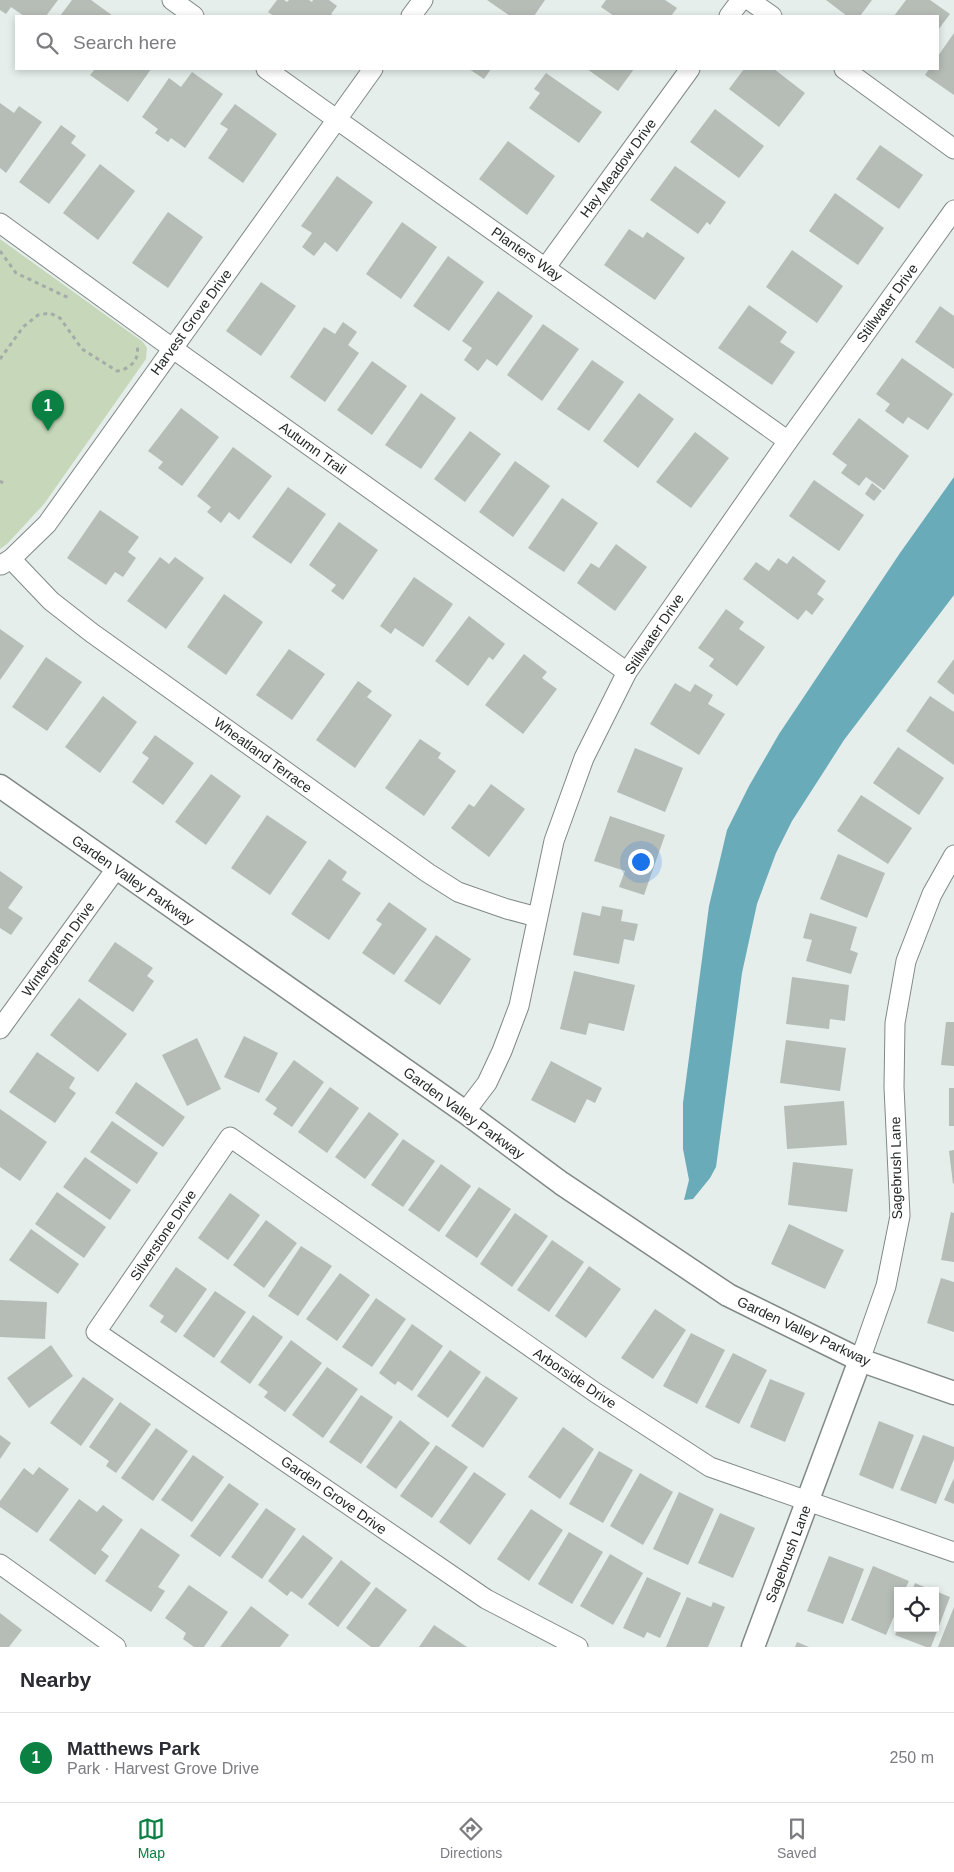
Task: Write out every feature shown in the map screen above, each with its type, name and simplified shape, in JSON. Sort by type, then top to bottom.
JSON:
[{"type":"street","points":[[172,0],[193,15]]},
{"type":"street","points":[[412,15],[422,0]]},
{"type":"street","points":[[730,15],[740,0]]},
{"type":"street","points":[[749,0],[771,15]]},
{"type":"street","name":"Planters Way","points":[[267,70],[788,441]]},
{"type":"street","name":"Harvest Grove Drive","points":[[5,562],[46,524],[372,70]]},
{"type":"street","name":"Hay Meadow Drive","points":[[546,267],[689,70]]},
{"type":"street","points":[[845,70],[954,149]]},
{"type":"street","name":"Stillwater Drive","points":[[464,1112],[487,1083],[502,1052],[519,1006],[554,841],[584,758],[627,672],[788,441],[954,210]]},
{"type":"street","name":"Autumn Trail","points":[[0,222],[172,348],[627,672]]},
{"type":"street","name":"Wheatland Terrace","points":[[5,562],[92,633],[428,872],[458,892],[537,917]]},
{"type":"street","name":"Garden Valley Parkway","points":[[0,786],[464,1112],[561,1183],[728,1295],[860,1360],[954,1393]]},
{"type":"street","name":"Sagebrush Lane","points":[[753,1647],[886,1286],[900,1216],[894,1087],[895,1032],[906,961],[932,894],[954,855]]},
{"type":"street","name":"Wintergreen Drive","points":[[0,1029],[116,869]]},
{"type":"street","name":"Silverstone Drive","points":[[96,1332],[230,1137]]},
{"type":"street","name":"Arborside Drive","points":[[230,1137],[596,1394],[710,1467],[954,1552]]},
{"type":"street","name":"Garden Grove Drive","points":[[96,1332],[486,1599],[578,1647]]},
{"type":"street","points":[[0,1564],[116,1647]]},
{"type":"path","points":[[0,251],[16,273],[70,299]]},
{"type":"path","points":[[0,359],[23,327],[38,315],[50,313],[60,318],[82,349],[117,371],[127,370],[135,361],[139,353],[136,344]]},
{"type":"green space","points":[[0,239],[143,342],[147,348],[146,359],[44,504],[7,544],[0,549]]},
{"type":"water","points":[[954,477],[954,595],[844,740],[792,821],[776,853],[757,904],[742,973],[716,1167],[710,1178],[693,1199],[684,1200],[689,1180],[683,1149],[683,1103],[709,906],[727,830],[749,786],[779,734],[900,553]]},
{"type":"building","points":[[0,0],[58,0],[47,15],[23,15],[11,7],[6,14],[0,10]]},
{"type":"building","points":[[72,0],[91,0],[112,15],[61,15]]},
{"type":"building","points":[[277,0],[287,2],[289,0],[309,0],[312,2],[313,0],[329,0],[337,6],[331,14],[333,15],[272,15],[268,12]]},
{"type":"building","points":[[487,0],[545,0],[535,15],[509,15]]},
{"type":"building","points":[[606,0],[665,0],[677,8],[672,15],[613,15],[601,7]]},
{"type":"building","points":[[826,0],[872,0],[861,15],[846,15]]},
{"type":"building","points":[[906,0],[930,0],[950,14],[939,29],[939,15],[895,15]]},
{"type":"building","points":[[954,33],[954,95],[925,75],[928,70],[939,70],[939,55]]},
{"type":"building","points":[[94,70],[150,70],[128,102],[90,75]]},
{"type":"building","points":[[470,70],[490,70],[484,79]]},
{"type":"building","points":[[588,70],[633,70],[618,91]]},
{"type":"building","points":[[743,70],[775,70],[805,93],[779,127],[729,89]]},
{"type":"building","points":[[192,72],[223,94],[185,148],[171,138],[168,142],[155,133],[158,129],[142,117],[169,78],[181,87]]},
{"type":"building","points":[[546,73],[602,112],[579,143],[529,108],[540,93],[534,89]]},
{"type":"building","points":[[0,103],[14,113],[19,106],[42,122],[6,173],[0,168]]},
{"type":"building","points":[[235,104],[277,134],[243,183],[208,158],[228,129],[220,124]]},
{"type":"building","points":[[715,109],[764,146],[739,178],[690,142]]},
{"type":"building","points":[[61,125],[76,136],[71,143],[86,155],[49,204],[19,182]]},
{"type":"building","points":[[508,141],[555,176],[527,215],[479,179]]},
{"type":"building","points":[[880,145],[923,175],[899,209],[856,179]]},
{"type":"building","points":[[100,164],[135,191],[98,240],[63,213]]},
{"type":"building","points":[[675,166],[726,202],[710,225],[707,222],[698,234],[650,200]]},
{"type":"building","points":[[337,176],[373,202],[337,252],[325,242],[314,256],[302,247],[312,233],[301,226]]},
{"type":"building","points":[[835,193],[884,228],[858,265],[809,231]]},
{"type":"building","points":[[168,212],[203,237],[168,288],[132,263]]},
{"type":"building","points":[[402,222],[437,247],[401,299],[366,274]]},
{"type":"building","points":[[629,229],[643,238],[647,232],[685,258],[655,300],[604,265]]},
{"type":"building","points":[[792,250],[843,286],[817,323],[766,287]]},
{"type":"building","points":[[448,256],[484,282],[449,331],[413,306]]},
{"type":"building","points":[[261,282],[296,306],[261,356],[226,331]]},
{"type":"building","points":[[498,291],[533,316],[497,366],[487,359],[478,371],[464,360],[472,348],[462,341]]},
{"type":"building","points":[[749,305],[787,332],[780,342],[795,352],[772,385],[718,348]]},
{"type":"building","points":[[940,306],[954,316],[954,369],[915,342]]},
{"type":"building","points":[[343,322],[357,332],[348,345],[359,353],[325,402],[290,377],[324,327],[335,334]]},
{"type":"building","points":[[543,324],[579,349],[542,401],[507,375]]},
{"type":"building","points":[[902,358],[953,394],[928,430],[908,417],[903,424],[885,411],[890,404],[876,394]]},
{"type":"building","points":[[592,360],[624,382],[589,431],[557,409]]},
{"type":"building","points":[[372,361],[407,386],[372,435],[337,410]]},
{"type":"building","points":[[421,393],[456,418],[421,469],[385,445]]},
{"type":"building","points":[[639,393],[674,419],[638,468],[603,441]]},
{"type":"building","points":[[181,408],[219,437],[182,486],[158,468],[163,462],[148,451]]},
{"type":"building","points":[[859,418],[909,456],[884,490],[866,477],[859,486],[841,473],[847,465],[832,454]]},
{"type":"building","points":[[470,431],[501,454],[465,502],[434,479]]},
{"type":"building","points":[[695,432],[729,458],[691,508],[656,482]]},
{"type":"building","points":[[233,447],[272,476],[239,520],[229,512],[221,523],[207,512],[211,507],[197,496]]},
{"type":"building","points":[[515,461],[550,486],[513,537],[479,512]]},
{"type":"building","points":[[814,480],[864,515],[839,551],[789,516]]},
{"type":"building","points":[[872,483],[882,491],[874,501],[865,494]]},
{"type":"building","points":[[288,487],[326,514],[291,564],[252,537]]},
{"type":"building","points":[[562,498],[598,523],[564,572],[528,548]]},
{"type":"building","points":[[100,510],[139,537],[128,552],[136,558],[123,577],[115,572],[106,585],[67,558]]},
{"type":"building","points":[[339,522],[378,550],[343,600],[331,591],[336,585],[309,565]]},
{"type":"building","points":[[616,544],[647,567],[615,611],[577,583],[591,563],[599,568]]},
{"type":"building","points":[[793,556],[826,581],[817,594],[824,599],[812,615],[806,610],[798,620],[743,579],[756,562],[769,571],[778,558],[787,564]]},
{"type":"building","points":[[160,557],[169,564],[175,557],[204,578],[166,629],[127,601]]},
{"type":"building","points":[[414,577],[453,604],[423,647],[395,628],[391,634],[380,626]]},
{"type":"building","points":[[224,594],[263,622],[226,675],[187,647]]},
{"type":"building","points":[[726,609],[744,622],[739,629],[765,647],[737,686],[709,666],[714,659],[698,648]]},
{"type":"building","points":[[469,616],[505,644],[493,660],[489,657],[468,686],[435,661]]},
{"type":"building","points":[[0,629],[24,646],[0,680]]},
{"type":"building","points":[[289,649],[325,674],[292,720],[256,695]]},
{"type":"building","points":[[524,654],[547,672],[542,678],[557,689],[523,734],[485,705]]},
{"type":"building","points":[[46,657],[82,682],[47,731],[12,707]]},
{"type":"building","points":[[954,659],[954,695],[937,682]]},
{"type":"building","points":[[358,681],[372,691],[367,697],[392,715],[355,768],[316,740]]},
{"type":"building","points":[[675,683],[690,692],[695,684],[713,695],[708,704],[725,714],[699,755],[650,724]]},
{"type":"building","points":[[103,696],[137,722],[100,773],[65,747]]},
{"type":"building","points":[[930,696],[954,712],[954,765],[906,731]]},
{"type":"building","points":[[155,735],[194,763],[163,805],[132,782],[149,758],[142,753]]},
{"type":"building","points":[[420,739],[441,753],[438,758],[456,771],[424,816],[385,788]]},
{"type":"building","points":[[898,747],[944,778],[919,815],[873,783]]},
{"type":"building","points":[[635,748],[683,768],[665,812],[617,792]]},
{"type":"building","points":[[211,774],[241,796],[206,845],[175,822]]},
{"type":"building","points":[[491,784],[525,809],[489,857],[451,828],[469,804],[474,807]]},
{"type":"building","points":[[861,795],[912,828],[888,864],[837,831]]},
{"type":"building","points":[[267,815],[307,842],[270,895],[231,868]]},
{"type":"building","points":[[610,816],[665,835],[644,895],[619,887],[625,871],[594,861]]},
{"type":"building","points":[[838,854],[885,873],[867,918],[820,899]]},
{"type":"building","points":[[329,859],[347,872],[342,880],[361,893],[329,940],[291,914]]},
{"type":"building","points":[[0,871],[23,887],[8,908],[23,918],[11,935],[0,928]]},
{"type":"building","points":[[389,902],[427,929],[394,975],[362,953],[382,924],[376,920]]},
{"type":"building","points":[[602,906],[623,910],[621,921],[638,924],[634,941],[624,939],[619,964],[573,955],[582,912],[600,916]]},
{"type":"building","points":[[810,913],[857,927],[850,950],[858,953],[851,974],[806,961],[812,940],[803,938]]},
{"type":"building","points":[[436,935],[471,959],[440,1005],[404,981]]},
{"type":"building","points":[[115,942],[153,968],[147,976],[154,981],[133,1012],[88,981]]},
{"type":"building","points":[[574,971],[635,985],[624,1031],[589,1023],[586,1035],[560,1029]]},
{"type":"building","points":[[792,977],[849,985],[845,1021],[830,1019],[829,1029],[786,1024]]},
{"type":"building","points":[[79,998],[127,1034],[98,1072],[50,1035]]},
{"type":"building","points":[[946,1022],[954,1022],[954,1066],[941,1065]]},
{"type":"building","points":[[244,1036],[278,1053],[259,1093],[224,1077]]},
{"type":"building","points":[[197,1038],[221,1089],[187,1106],[162,1055]]},
{"type":"building","points":[[786,1040],[846,1048],[840,1091],[780,1083]]},
{"type":"building","points":[[37,1052],[75,1078],[69,1088],[76,1093],[55,1123],[9,1092]]},
{"type":"building","points":[[294,1060],[324,1082],[292,1127],[273,1114],[277,1108],[265,1100]]},
{"type":"building","points":[[551,1061],[602,1088],[595,1103],[587,1099],[575,1123],[531,1100]]},
{"type":"building","points":[[136,1082],[185,1117],[163,1147],[115,1113]]},
{"type":"building","points":[[330,1087],[359,1108],[327,1153],[298,1132]]},
{"type":"building","points":[[949,1088],[954,1088],[954,1126],[949,1126]]},
{"type":"building","points":[[844,1101],[847,1145],[787,1149],[784,1106]]},
{"type":"building","points":[[0,1109],[47,1142],[20,1181],[0,1167]]},
{"type":"building","points":[[369,1112],[399,1134],[365,1179],[335,1157]]},
{"type":"building","points":[[112,1121],[158,1153],[137,1184],[90,1152]]},
{"type":"building","points":[[403,1139],[435,1161],[403,1207],[371,1185]]},
{"type":"building","points":[[954,1150],[954,1183],[953,1184],[949,1151]]},
{"type":"building","points":[[85,1157],[131,1190],[110,1220],[63,1187]]},
{"type":"building","points":[[793,1162],[853,1169],[847,1212],[788,1205]]},
{"type":"building","points":[[441,1164],[471,1186],[439,1232],[408,1210]]},
{"type":"building","points":[[479,1187],[511,1209],[477,1258],[445,1236]]},
{"type":"building","points":[[57,1192],[106,1227],[84,1258],[35,1224]]},
{"type":"building","points":[[230,1193],[260,1215],[228,1260],[198,1238]]},
{"type":"building","points":[[951,1212],[954,1213],[954,1262],[941,1260]]},
{"type":"building","points":[[515,1213],[548,1236],[512,1287],[480,1264]]},
{"type":"building","points":[[266,1220],[297,1243],[264,1288],[233,1265]]},
{"type":"building","points":[[789,1224],[844,1250],[825,1289],[771,1264]]},
{"type":"building","points":[[31,1229],[79,1264],[58,1294],[9,1260]]},
{"type":"building","points":[[552,1240],[584,1262],[549,1312],[517,1290]]},
{"type":"building","points":[[301,1246],[332,1266],[298,1316],[268,1296]]},
{"type":"building","points":[[589,1266],[621,1289],[586,1338],[555,1316]]},
{"type":"building","points":[[176,1267],[207,1289],[176,1333],[160,1322],[164,1316],[149,1306]]},
{"type":"building","points":[[340,1273],[370,1295],[337,1341],[306,1319]]},
{"type":"building","points":[[941,1278],[954,1282],[954,1332],[927,1323]]},
{"type":"building","points":[[215,1291],[246,1312],[214,1358],[183,1336]]},
{"type":"building","points":[[376,1298],[406,1319],[372,1367],[342,1347]]},
{"type":"building","points":[[0,1300],[47,1302],[45,1339],[0,1337]]},
{"type":"building","points":[[655,1309],[686,1330],[653,1379],[621,1358]]},
{"type":"building","points":[[253,1315],[283,1337],[250,1384],[220,1362]]},
{"type":"building","points":[[412,1324],[443,1346],[412,1391],[398,1381],[395,1385],[379,1373]]},
{"type":"building","points":[[691,1333],[725,1350],[697,1404],[663,1386]]},
{"type":"building","points":[[291,1340],[322,1363],[285,1412],[264,1397],[268,1392],[258,1385]]},
{"type":"building","points":[[51,1345],[73,1376],[29,1408],[7,1378]]},
{"type":"building","points":[[450,1350],[481,1372],[448,1418],[417,1396]]},
{"type":"building","points":[[733,1353],[767,1370],[739,1424],[705,1407]]},
{"type":"building","points":[[327,1367],[358,1389],[323,1438],[292,1415]]},
{"type":"building","points":[[486,1376],[518,1398],[483,1448],[451,1426]]},
{"type":"building","points":[[83,1377],[114,1399],[81,1446],[50,1423]]},
{"type":"building","points":[[770,1379],[805,1393],[785,1442],[750,1427]]},
{"type":"building","points":[[361,1395],[393,1417],[361,1464],[329,1442]]},
{"type":"building","points":[[120,1402],[151,1424],[116,1473],[106,1466],[109,1461],[89,1447]]},
{"type":"building","points":[[400,1420],[430,1443],[396,1489],[366,1467]]},
{"type":"building","points":[[879,1421],[914,1435],[893,1489],[859,1475]]},
{"type":"building","points":[[563,1427],[594,1449],[560,1499],[528,1477]]},
{"type":"building","points":[[156,1428],[188,1451],[153,1501],[121,1478]]},
{"type":"building","points":[[0,1435],[11,1443],[0,1459]]},
{"type":"building","points":[[923,1435],[954,1447],[954,1459],[936,1504],[900,1490]]},
{"type":"building","points":[[436,1445],[468,1467],[432,1518],[400,1496]]},
{"type":"building","points":[[599,1451],[633,1470],[603,1523],[569,1504]]},
{"type":"building","points":[[193,1455],[224,1477],[192,1522],[161,1500]]},
{"type":"building","points":[[39,1467],[69,1489],[37,1533],[0,1507],[0,1501],[24,1468],[33,1475]]},
{"type":"building","points":[[474,1472],[506,1494],[470,1545],[439,1522]]},
{"type":"building","points":[[640,1473],[673,1492],[643,1545],[610,1526]]},
{"type":"building","points":[[954,1478],[954,1504],[944,1500]]},
{"type":"building","points":[[229,1483],[259,1504],[220,1557],[190,1536]]},
{"type":"building","points":[[679,1492],[714,1509],[688,1565],[653,1549]]},
{"type":"building","points":[[79,1499],[97,1512],[103,1505],[123,1520],[101,1550],[109,1556],[95,1575],[49,1540]]},
{"type":"building","points":[[266,1508],[296,1529],[262,1579],[231,1557]]},
{"type":"building","points":[[531,1509],[563,1530],[529,1581],[497,1559]]},
{"type":"building","points":[[720,1513],[755,1528],[733,1578],[698,1563]]},
{"type":"building","points":[[141,1528],[180,1555],[158,1587],[165,1591],[151,1612],[105,1581]]},
{"type":"building","points":[[569,1532],[603,1552],[572,1604],[538,1584]]},
{"type":"building","points":[[303,1535],[333,1558],[302,1599],[291,1591],[287,1596],[268,1581]]},
{"type":"building","points":[[610,1554],[643,1573],[613,1625],[580,1606]]},
{"type":"building","points":[[829,1556],[864,1569],[843,1624],[807,1611]]},
{"type":"building","points":[[341,1560],[371,1583],[338,1627],[308,1604]]},
{"type":"building","points":[[873,1566],[909,1581],[906,1587],[894,1587],[894,1616],[886,1635],[851,1620]]},
{"type":"building","points":[[647,1577],[681,1593],[660,1638],[647,1632],[644,1638],[623,1628]]},
{"type":"building","points":[[915,1583],[924,1587],[914,1587]]},
{"type":"building","points":[[189,1585],[228,1612],[204,1647],[194,1647],[183,1639],[186,1633],[165,1618]]},
{"type":"building","points":[[376,1587],[407,1610],[379,1647],[371,1647],[346,1628]]},
{"type":"building","points":[[939,1593],[950,1597],[939,1626]]},
{"type":"building","points":[[687,1597],[711,1607],[713,1602],[725,1607],[708,1647],[666,1647]]},
{"type":"building","points":[[251,1606],[289,1635],[280,1647],[220,1647]]},
{"type":"building","points":[[954,1607],[954,1647],[938,1647]]},
{"type":"building","points":[[0,1613],[22,1630],[9,1647],[0,1647]]},
{"type":"building","points":[[434,1625],[467,1647],[419,1647]]},
{"type":"building","points":[[896,1632],[937,1632],[931,1647],[926,1647],[895,1635]]},
{"type":"building","points":[[797,1642],[809,1647],[795,1647]]},
{"type":"place","name":"Matthews Park","points":[[48,431]]}]
